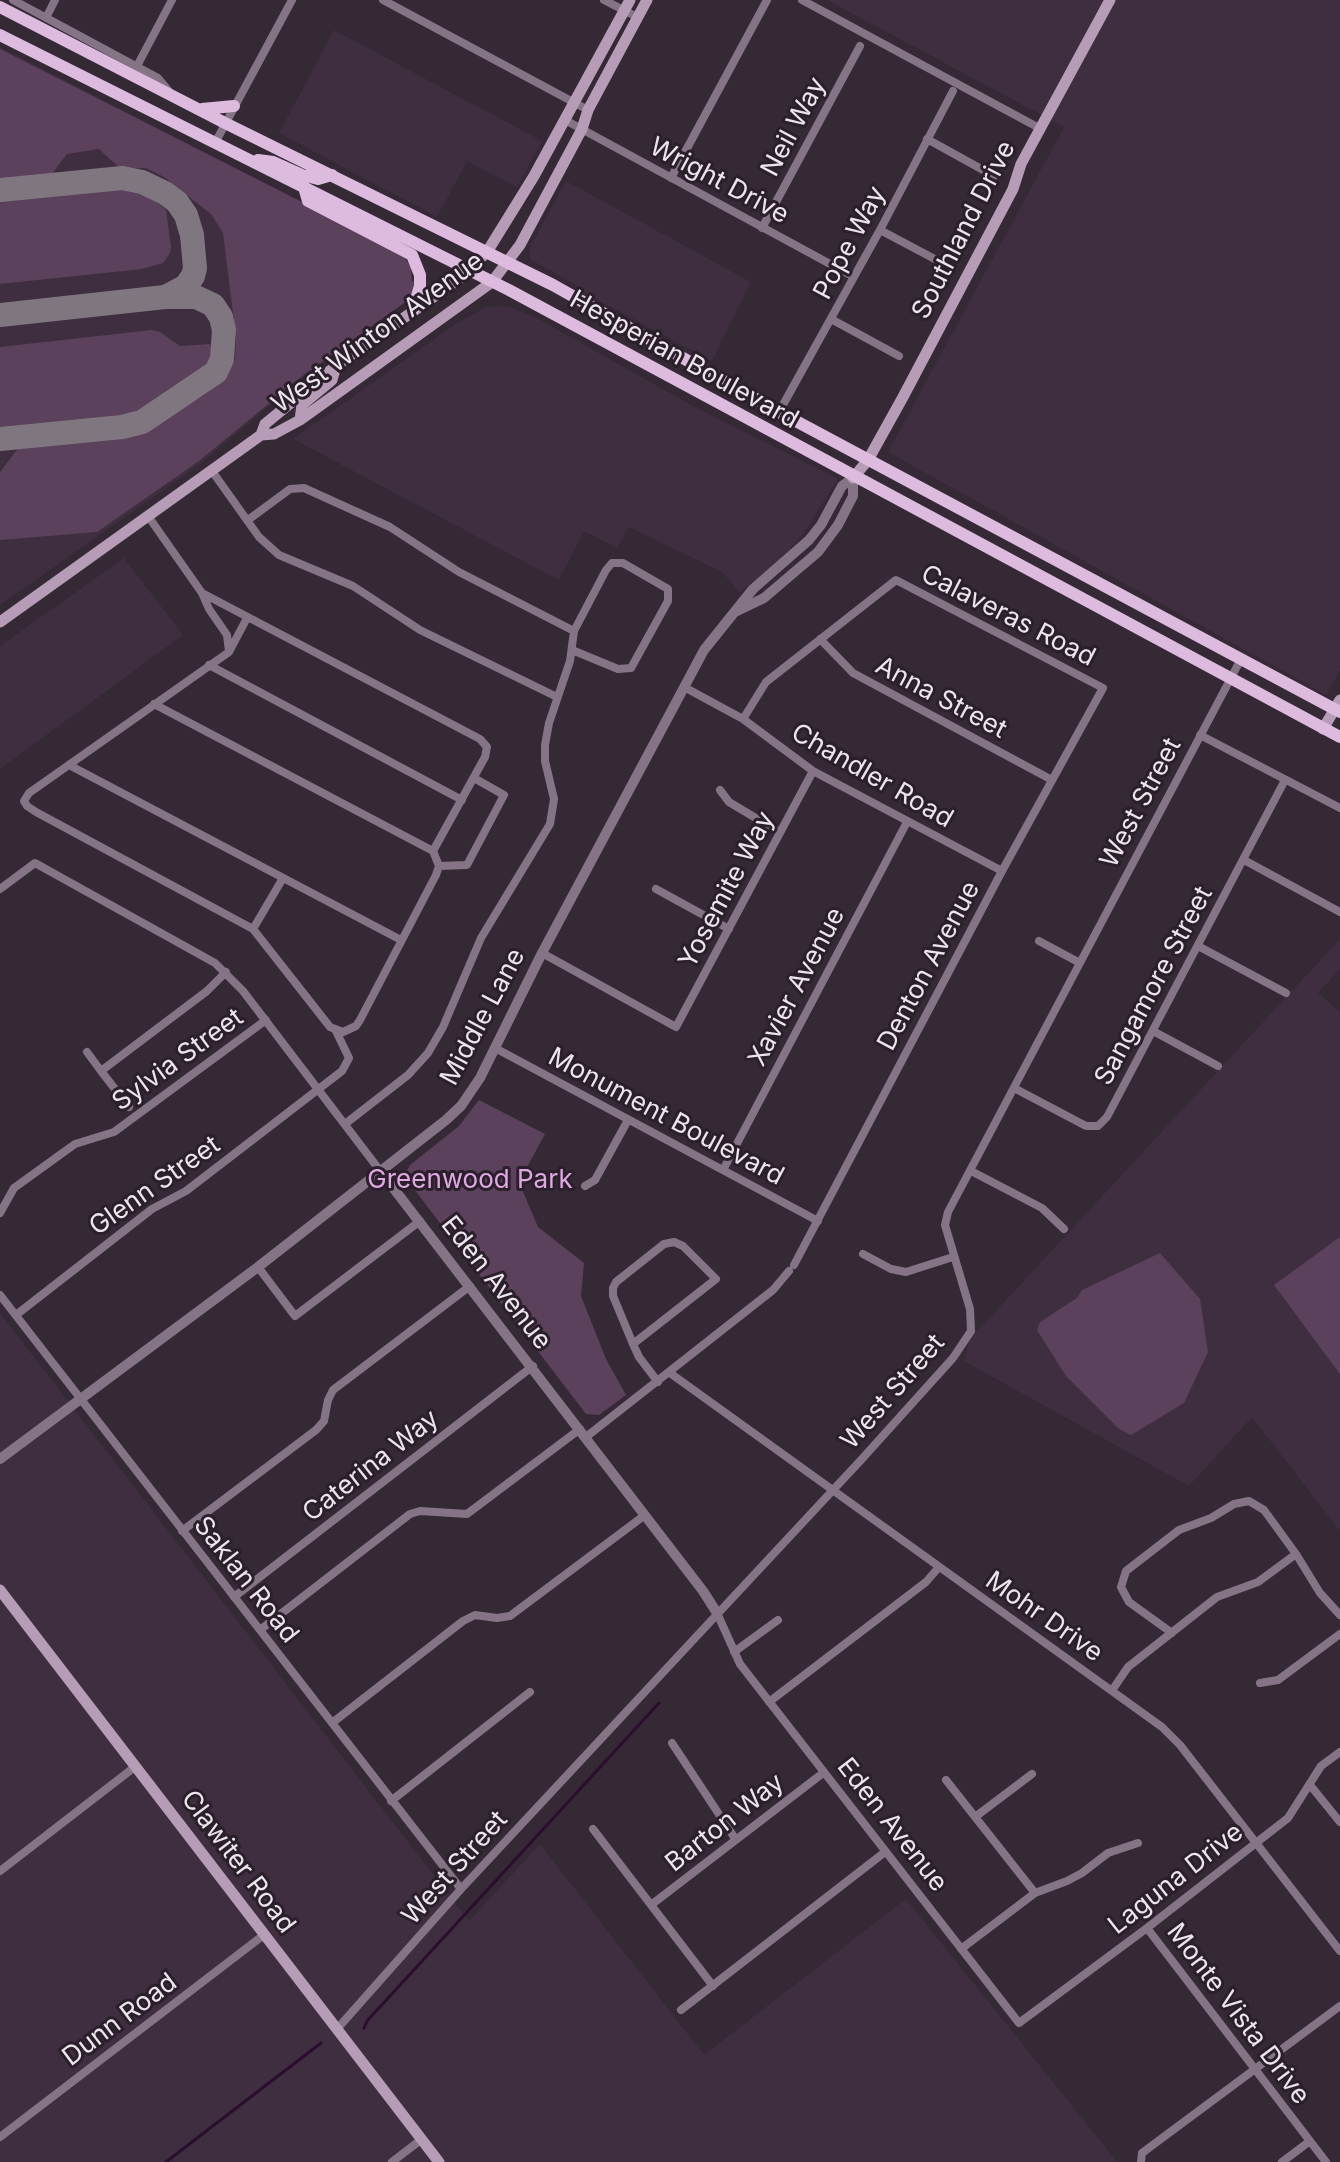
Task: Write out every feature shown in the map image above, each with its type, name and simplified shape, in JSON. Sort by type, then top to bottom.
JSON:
[{"type":"main road","name":"West Winton Avenue","points":[[0,622],[261,435],[274,434],[300,420],[492,282],[509,263],[647,0]]},
{"type":"main road","name":"Southland Drive","points":[[853,478],[868,460],[995,224],[1013,189],[1021,164],[1110,0]]},
{"type":"main road","name":"West Winton Avenue","points":[[261,435],[265,424],[337,365],[470,269],[487,252],[519,202],[627,5]]},
{"type":"main road","name":"Hesperian Boulevard","points":[[0,7],[196,109],[509,263],[868,460],[1241,659],[1338,707]]},
{"type":"main road","name":"Hesperian Boulevard","points":[[0,35],[470,269],[853,478],[1340,737]]},
{"type":"main road","points":[[196,109],[234,106]]},
{"type":"main road","points":[[251,160],[273,162],[318,179],[332,175]]},
{"type":"main road","points":[[304,187],[308,201],[412,255],[420,275],[413,310]]},
{"type":"main road","points":[[300,420],[302,405],[332,380],[337,365]]},
{"type":"main road","points":[[1323,729],[1338,707]]},
{"type":"main road","name":"Clawiter Road","points":[[0,1590],[439,2162]]},
{"type":"street","name":"Hesperian Boulevard","points":[[13,0],[158,78],[174,97]]},
{"type":"street","points":[[46,18],[55,0]]},
{"type":"street","points":[[137,66],[172,0]]},
{"type":"street","points":[[215,143],[292,0]]},
{"type":"street","points":[[383,0],[588,110]]},
{"type":"street","points":[[604,0],[627,5],[637,17]]},
{"type":"street","points":[[671,178],[767,0]]},
{"type":"street","points":[[802,0],[1041,129]]},
{"type":"street","name":"Neil Way","points":[[762,228],[860,46]]},
{"type":"street","name":"Pope Way","points":[[779,412],[953,91]]},
{"type":"street","name":"Wright Drive","points":[[565,120],[854,277]]},
{"type":"street","points":[[927,139],[994,176]]},
{"type":"street","points":[[880,230],[946,265]]},
{"type":"street","points":[[831,319],[899,356]]},
{"type":"street","points":[[212,471],[264,544],[279,555],[353,586],[420,630],[557,697]]},
{"type":"street","name":"Middle Lane","points":[[0,1459],[258,1267],[461,1106],[495,1048],[542,953],[716,632],[753,589],[809,540],[821,525],[842,486],[853,478]]},
{"type":"street","name":"Middle Lane","points":[[735,612],[764,598],[818,552],[838,525],[853,496],[853,478]]},
{"type":"street","points":[[248,520],[290,489],[304,488],[390,527],[459,572],[574,631]]},
{"type":"street","points":[[148,516],[202,593],[227,635],[229,652]]},
{"type":"street","points":[[345,1124],[408,1075],[428,1053],[443,1027],[481,938],[550,824],[554,799],[545,761],[545,745],[572,650],[574,631],[606,570],[612,563],[626,564],[668,589],[668,601],[631,668],[618,669],[572,650]]},
{"type":"street","name":"Calaveras Road","points":[[820,639],[896,580],[1103,688]]},
{"type":"street","points":[[202,593],[480,739],[487,751],[433,851]]},
{"type":"street","points":[[154,704],[433,851],[439,866],[360,1020],[348,1030],[336,1031],[253,929],[27,806],[25,797],[29,793],[69,765],[154,704],[209,665],[229,652],[247,618]]},
{"type":"street","points":[[743,719],[766,682],[820,639]]},
{"type":"street","name":"Anna Street","points":[[820,639],[853,673],[1052,780]]},
{"type":"street","name":"West Street","points":[[337,2029],[461,1889],[953,1358],[971,1331],[970,1309],[945,1225],[948,1212],[1241,659]]},
{"type":"street","points":[[209,665],[462,800]]},
{"type":"street","name":"Chandler Road","points":[[684,687],[743,719],[813,771],[1002,871]]},
{"type":"street","name":"Denton Avenue","points":[[260,1630],[410,1514],[420,1511],[467,1514],[658,1382],[773,1290],[792,1268],[818,1221],[1002,871],[1103,688]]},
{"type":"street","points":[[1200,735],[1340,808]]},
{"type":"street","points":[[69,765],[401,940]]},
{"type":"street","name":"Yosemite Way","points":[[542,953],[676,1027],[813,771]]},
{"type":"street","points":[[439,866],[467,865],[504,795],[474,778]]},
{"type":"street","name":"Sangamore Street","points":[[1014,1088],[1086,1126],[1098,1126],[1107,1117],[1285,780]]},
{"type":"street","points":[[720,790],[729,802],[779,832]]},
{"type":"street","name":"Xavier Avenue","points":[[723,1170],[907,822]]},
{"type":"street","points":[[1244,860],[1340,912]]},
{"type":"street","name":"Eden Avenue","points":[[0,889],[35,863],[226,972],[710,1599],[734,1652],[769,1702],[1019,2023]]},
{"type":"street","points":[[253,929],[283,878]]},
{"type":"street","points":[[656,889],[729,929]]},
{"type":"street","points":[[1039,941],[1080,963]]},
{"type":"street","points":[[1198,946],[1286,993]]},
{"type":"street","points":[[101,1071],[207,991],[226,972]]},
{"type":"street","name":"Sylvia Street","points":[[0,1213],[14,1188],[75,1144],[114,1132],[266,1020]]},
{"type":"street","name":"Glenn Street","points":[[16,1315],[152,1209],[186,1191],[342,1071],[349,1058],[336,1031]]},
{"type":"street","points":[[1153,1031],[1218,1066]]},
{"type":"street","name":"Monument Boulevard","points":[[495,1048],[818,1221]]},
{"type":"street","points":[[87,1052],[129,1107]]},
{"type":"street","points":[[585,1186],[595,1180],[628,1120]]},
{"type":"street","points":[[971,1171],[1042,1208],[1064,1229]]},
{"type":"street","points":[[258,1267],[295,1316],[420,1221]]},
{"type":"street","points":[[633,1344],[716,1279],[683,1246],[674,1242],[664,1244],[616,1282],[613,1296],[633,1344],[658,1382]]},
{"type":"street","points":[[863,1254],[891,1269],[906,1272],[953,1257]]},
{"type":"street","points":[[182,1531],[316,1430],[324,1421],[333,1390],[470,1286]]},
{"type":"street","name":"Saklan Road","points":[[0,1295],[461,1889]]},
{"type":"street","name":"Caterina Way","points":[[234,1597],[533,1366]]},
{"type":"street","name":"Mohr Drive","points":[[670,1373],[1162,1727],[1180,1745],[1340,1951]]},
{"type":"street","points":[[1172,1633],[1129,1602],[1121,1587],[1126,1571],[1179,1530],[1211,1518],[1234,1504],[1249,1501],[1264,1510],[1320,1593],[1340,1615]]},
{"type":"street","points":[[332,1723],[463,1621],[475,1615],[510,1616],[645,1515]]},
{"type":"street","points":[[1113,1689],[1128,1667],[1217,1597],[1258,1582],[1296,1554]]},
{"type":"street","points":[[769,1702],[926,1582],[939,1567]]},
{"type":"street","points":[[734,1652],[778,1620]]},
{"type":"street","points":[[1260,1683],[1278,1680],[1340,1634]]},
{"type":"street","points":[[391,1801],[530,1692]]},
{"type":"street","points":[[672,1743],[736,1840]]},
{"type":"street","name":"Laguna Drive","points":[[1019,2023],[1288,1818],[1321,1766],[1340,1752]]},
{"type":"street","points":[[0,1871],[136,1766]]},
{"type":"street","name":"Barton Way","points":[[651,1905],[823,1773]]},
{"type":"street","points":[[975,1817],[1032,1774]]},
{"type":"street","points":[[946,1780],[1035,1893]]},
{"type":"street","points":[[1310,1785],[1340,1822]]},
{"type":"street","points":[[593,1829],[713,1986]]},
{"type":"street","points":[[961,1949],[1035,1893],[1082,1873],[1108,1853],[1138,1843]]},
{"type":"street","points":[[681,2010],[885,1852]]},
{"type":"street","name":"Monte Vista Drive","points":[[1147,1928],[1326,2162]]},
{"type":"street","name":"Dunn Road","points":[[0,2137],[265,1934]]},
{"type":"street","points":[[1142,2158],[1340,2006]]},
{"type":"street","points":[[392,2162],[422,2139]]},
{"type":"street","points":[[1282,2162],[1310,2141]]},
{"type":"shaded area","points":[[827,0],[1340,0],[1340,670],[1326,695],[888,452],[1064,127]]},
{"type":"shaded area","points":[[334,30],[542,141],[517,187],[467,161],[437,217],[279,133]]},
{"type":"shaded area","points":[[0,47],[394,249],[409,262],[412,281],[416,282],[404,303],[300,380],[200,464],[0,605]]},
{"type":"shaded area","points":[[566,181],[751,282],[712,361],[579,290],[573,283],[530,259],[530,247]]},
{"type":"shaded area","points":[[510,307],[533,316],[693,406],[838,479],[804,533],[776,565],[740,592],[722,572],[629,527],[617,548],[584,531],[559,580],[293,439],[457,323],[484,308]]},
{"type":"shaded area","points":[[124,558],[183,635],[0,769],[0,646]]},
{"type":"shaded area","points":[[1340,939],[1340,969],[1318,993],[1340,1012],[1340,1531],[1252,1417],[1189,1486],[964,1361],[970,1336]]},
{"type":"shaded area","points":[[0,1313],[469,1921],[540,1844],[704,2055],[906,1899],[1117,2162],[0,2162]]},
{"type":"green space","points":[[0,49],[357,230],[405,258],[411,268],[412,281],[416,282],[411,296],[404,303],[301,377],[199,461],[97,532],[0,540],[0,472],[23,447],[143,432],[204,395],[226,377],[235,359],[236,337],[223,233],[211,214],[164,177],[146,168],[121,169],[99,149],[67,154],[50,176],[0,181]]},
{"type":"green space","points":[[120,185],[144,191],[166,210],[171,247],[163,263],[142,269],[0,284],[0,198]]},
{"type":"green space","points":[[152,330],[180,346],[210,344],[214,355],[209,369],[135,418],[0,432],[0,347]]},
{"type":"green space","name":"Greenwood Park","points":[[479,1100],[545,1134],[519,1182],[538,1227],[584,1263],[581,1296],[606,1359],[626,1395],[599,1415],[586,1414],[404,1176],[410,1165],[459,1126]]},
{"type":"green space","points":[[1340,1237],[1340,1374],[1274,1285]]},
{"type":"green space","points":[[1160,1253],[1200,1299],[1208,1352],[1184,1403],[1131,1435],[1119,1429],[1066,1376],[1037,1330],[1040,1322],[1077,1298],[1082,1290]]},
{"type":"waterway","points":[[364,2028],[367,2021],[659,1703]]},
{"type":"waterway","points":[[166,2162],[321,2043]]},
{"type":"taxiway","points":[[0,190],[122,178],[142,182],[165,193],[177,202],[186,215],[192,235],[195,268],[186,286],[167,296]]},
{"type":"taxiway","points":[[0,315],[165,297],[196,297],[213,305],[221,317],[224,330],[222,359],[216,372],[142,422],[122,427],[0,439]]}]
